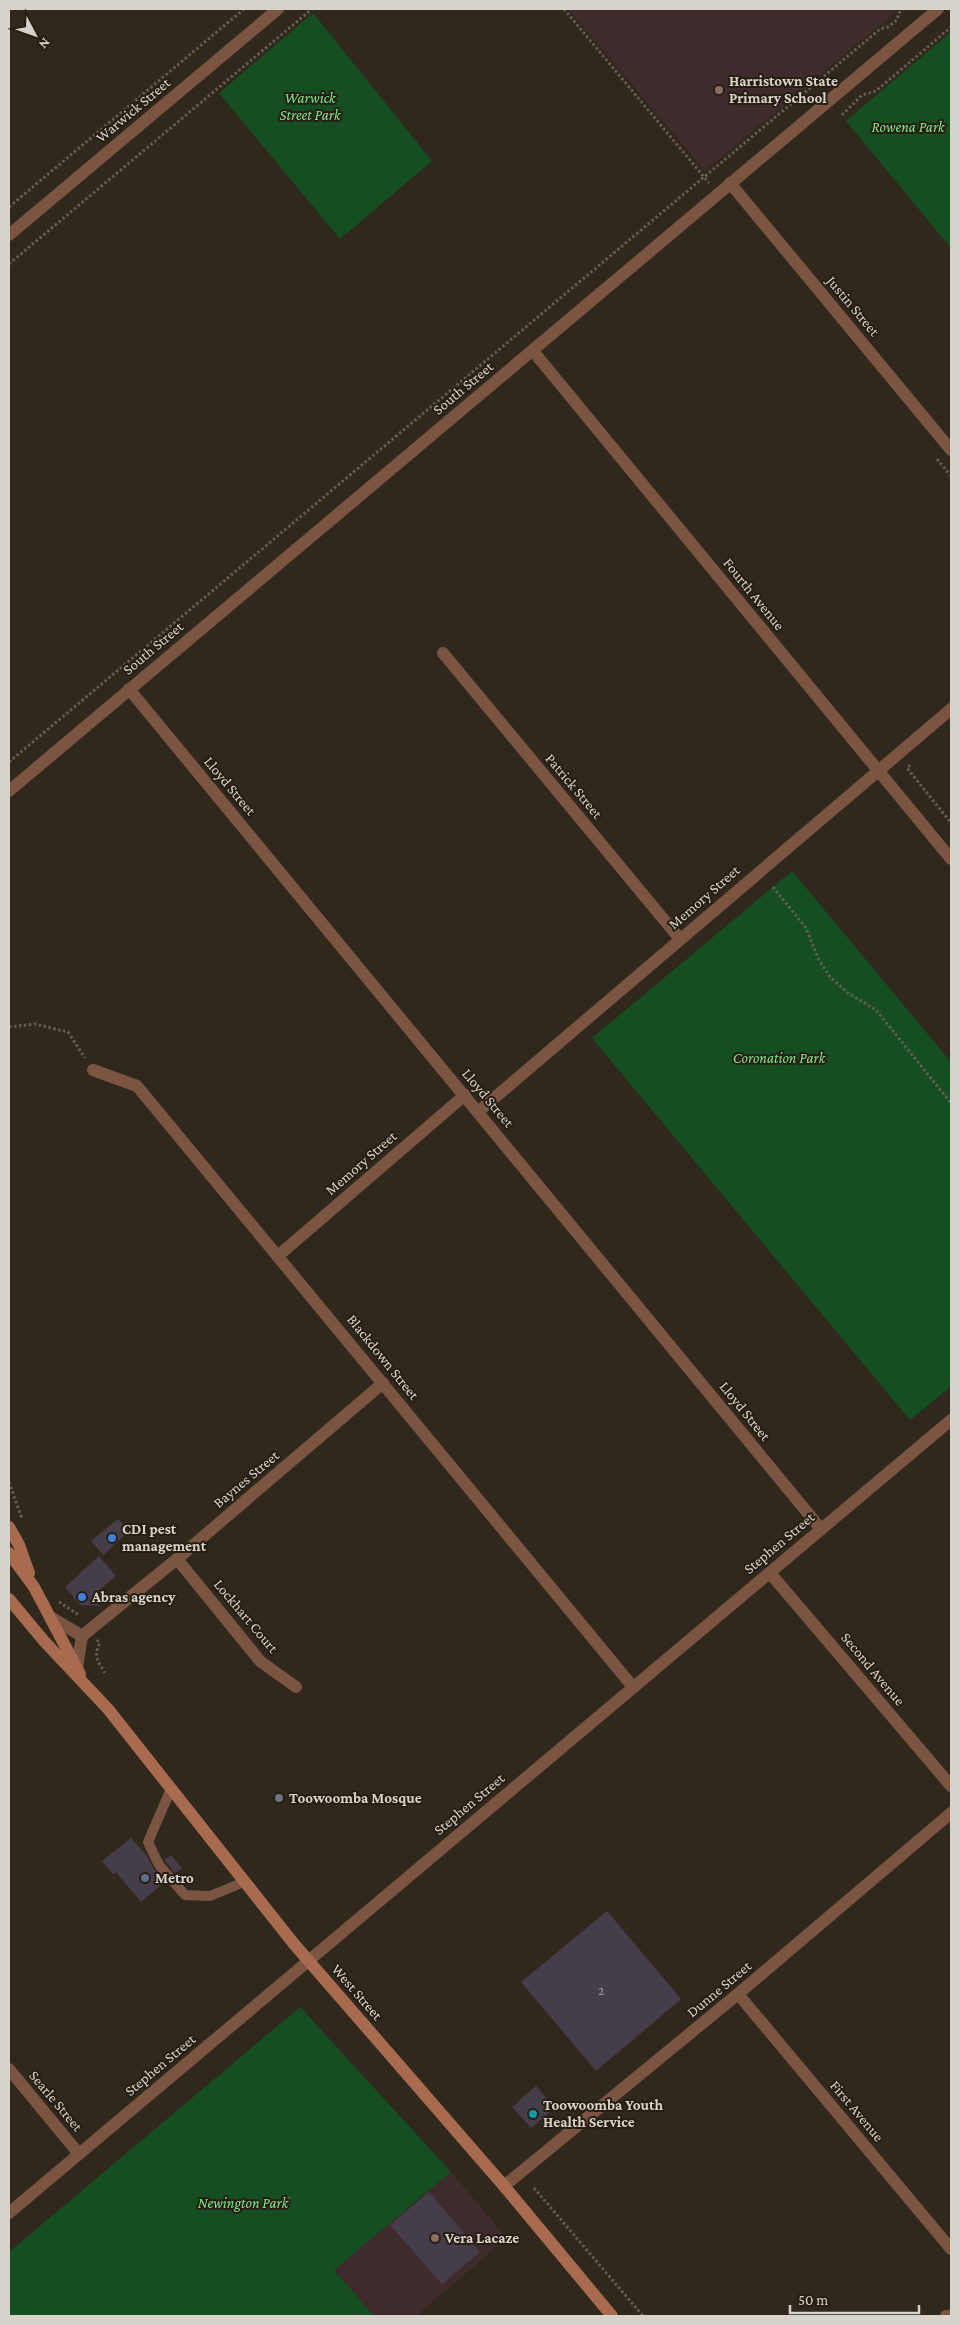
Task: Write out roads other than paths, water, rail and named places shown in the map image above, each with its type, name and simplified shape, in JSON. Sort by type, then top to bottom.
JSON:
[{"type":"main road","points":[[9,1527],[19,1545],[34,1587]]},
{"type":"main road","points":[[9,1553],[34,1587],[52,1618],[84,1683]]},
{"type":"main road","points":[[9,1592],[44,1641]]},
{"type":"main road","points":[[9,1599],[44,1641],[84,1683]]},
{"type":"main road","name":"West Street","points":[[84,1683],[308,1961],[504,2186],[612,2316]]},
{"type":"street","name":"Warwick Street","points":[[9,236],[278,9]]},
{"type":"street","name":"South Street","points":[[9,791],[938,9]]},
{"type":"street","name":"Justin Street","points":[[730,183],[951,450]]},
{"type":"street","name":"Fourth Avenue","points":[[533,350],[951,859]]},
{"type":"street","name":"Patrick Street","points":[[443,653],[680,939]]},
{"type":"street","name":"Lloyd Street","points":[[129,689],[479,1111],[821,1529]]},
{"type":"street","name":"Memory Street","points":[[479,1111],[951,709]]},
{"type":"street","name":"Blackdown Street","points":[[93,1070],[137,1086],[279,1255],[634,1686]]},
{"type":"street","name":"Memory Street","points":[[279,1255],[464,1095]]},
{"type":"street","name":"Baynes Street","points":[[86,1633],[177,1559],[383,1383]]},
{"type":"street","name":"Stephen Street","points":[[9,2212],[951,1420]]},
{"type":"street","name":"Lockhart Court","points":[[177,1559],[260,1661],[296,1687]]},
{"type":"street","name":"Second Avenue","points":[[770,1572],[951,1786]]},
{"type":"street","points":[[52,1618],[86,1633],[77,1667]]},
{"type":"street","name":"Dunne Street","points":[[504,2186],[738,1994],[951,1813]]},
{"type":"street","name":"First Avenue","points":[[738,1994],[951,2249]]},
{"type":"street","name":"Searle Street","points":[[9,2069],[79,2154]]},
{"type":"street","points":[[946,2316],[951,2316]]},
{"type":"lane","points":[[171,1789],[148,1842],[159,1864],[186,1895],[210,1896],[244,1882]]},
{"type":"place","name":"Harristown State Primary School","points":[[719,90]]},
{"type":"place","name":"CDI pest management","points":[[112,1538]]},
{"type":"place","name":"Abras agency","points":[[82,1597]]},
{"type":"place","name":"Toowoomba Mosque","points":[[279,1798]]},
{"type":"place","name":"Metro","points":[[145,1878]]},
{"type":"place","name":"Toowoomba Youth Health Service","points":[[533,2114]]},
{"type":"place","name":"Vera Lacaze","points":[[435,2238]]},
{"type":"park label","name":"Warwick Street Park","points":[[310,106]]},
{"type":"park label","name":"Rowena Park","points":[[908,127]]},
{"type":"park label","name":"Coronation Park","points":[[779,1058]]},
{"type":"park label","name":"Newington Park","points":[[243,2203]]}]
